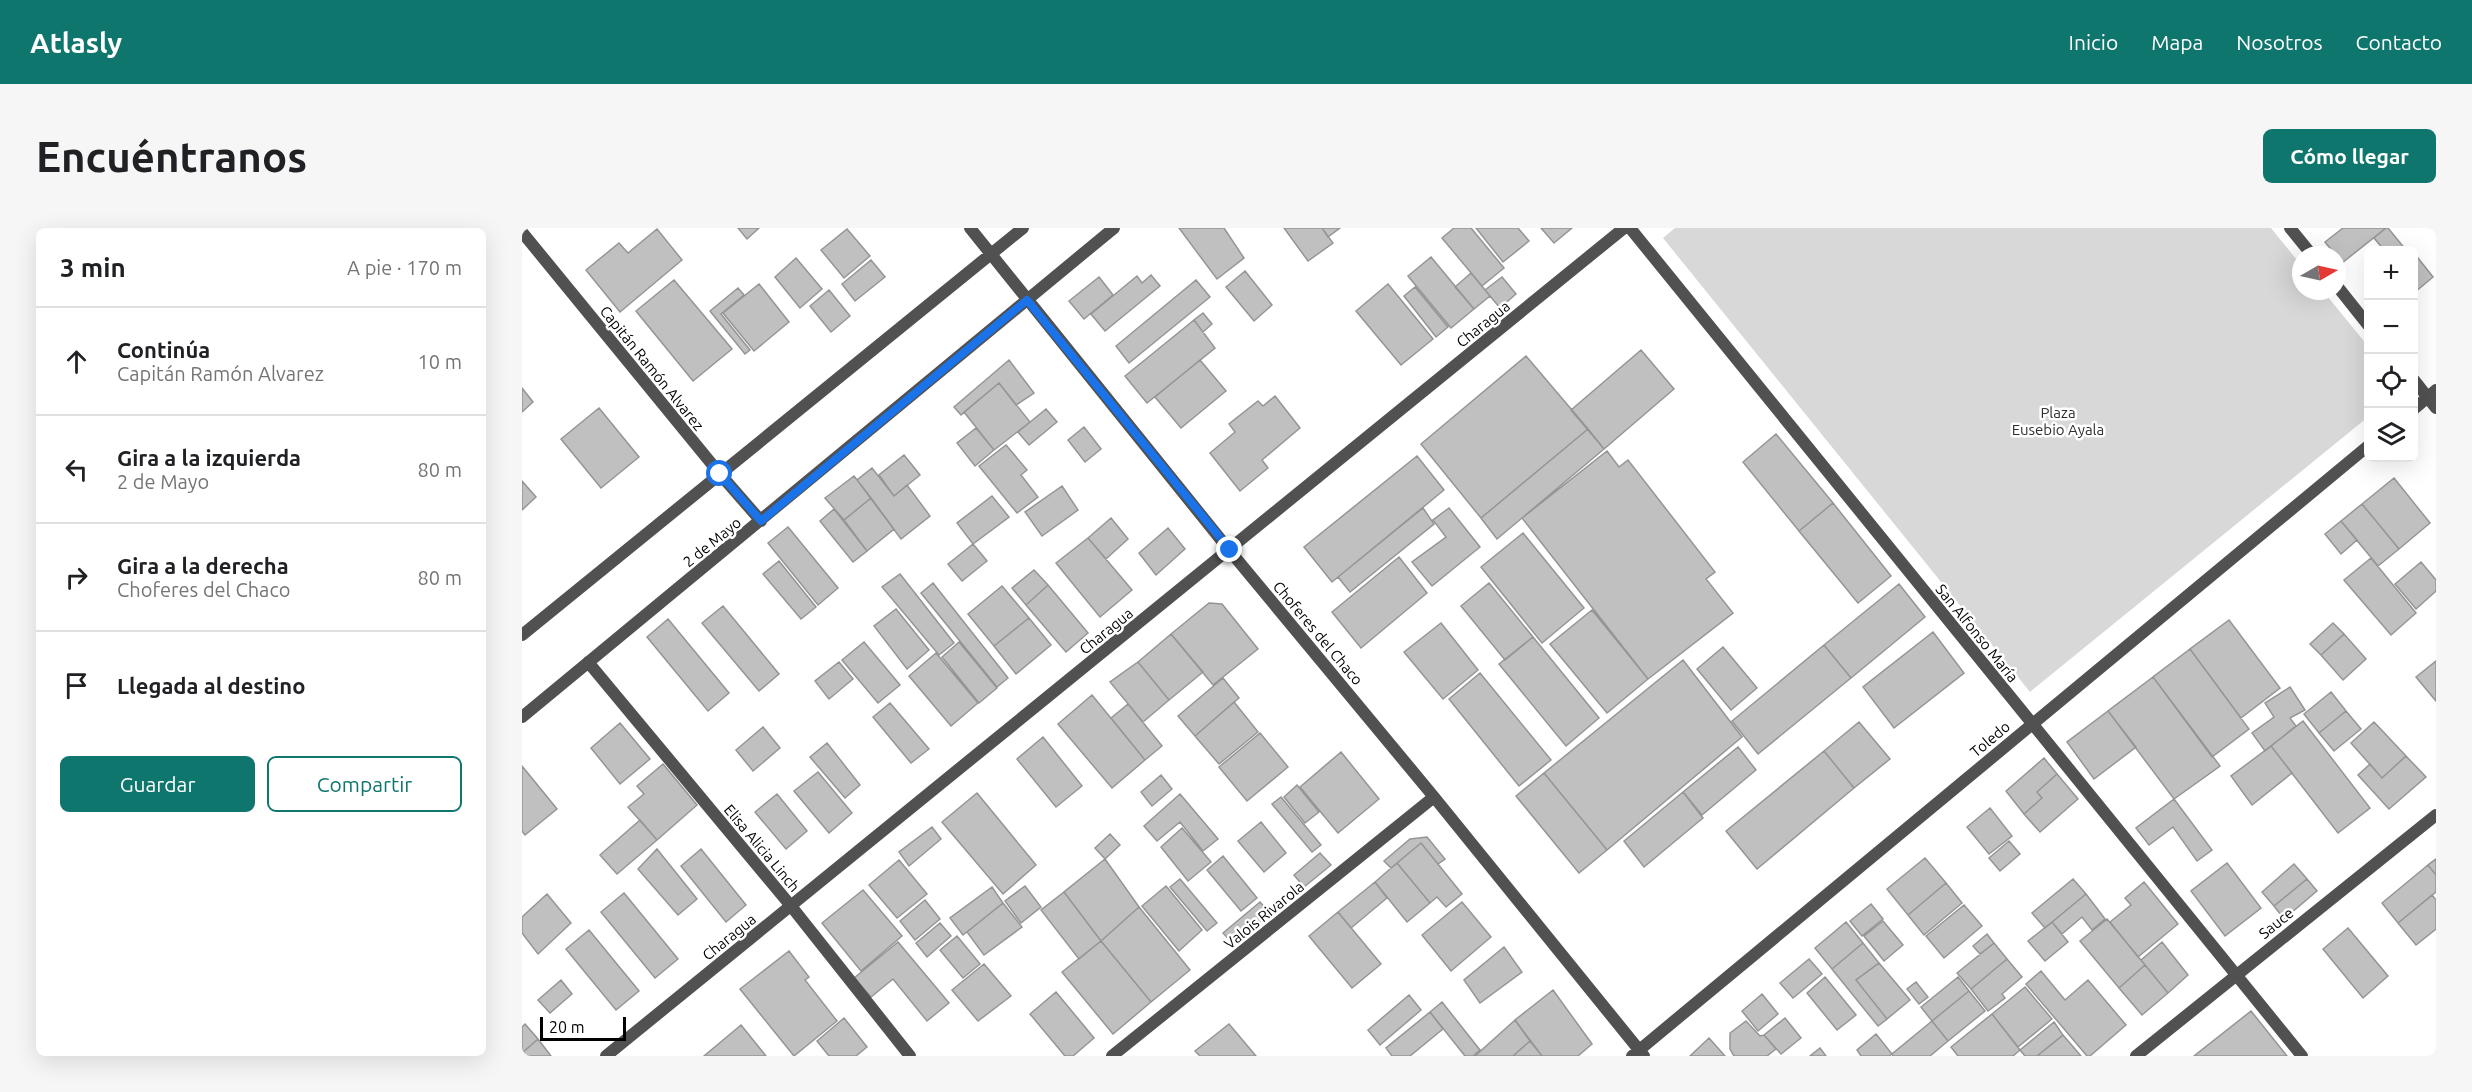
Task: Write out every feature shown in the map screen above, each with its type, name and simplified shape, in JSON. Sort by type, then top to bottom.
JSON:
[{"type":"street","name":"Choferes del Chaco","points":[[970,228],[1230,550],[1434,797],[1638,1054]]},
{"type":"street","points":[[522,635],[1023,228]]},
{"type":"street","name":"2 de Mayo","points":[[522,717],[1114,228]]},
{"type":"street","name":"Charagua","points":[[606,1056],[1624,228]]},
{"type":"street","name":"San Alfonso María","points":[[1630,228],[2302,1056]]},
{"type":"street","points":[[2290,228],[2305,246]]},
{"type":"street","name":"Capitán Ramón Alvarez","points":[[522,232],[761,521]]},
{"type":"street","points":[[2346,297],[2364,319]]},
{"type":"street","points":[[2418,383],[2432,394],[2436,408]]},
{"type":"street","points":[[2415,408],[2432,394]]},
{"type":"street","name":"Toledo","points":[[1638,1054],[2364,449]]},
{"type":"street","name":"Elisa Alicia Linch","points":[[588,662],[791,906],[910,1056]]},
{"type":"street","name":"Valois Rivarola","points":[[1112,1056],[1434,797]]},
{"type":"street","name":"Sauce","points":[[2136,1056],[2436,815]]},
{"type":"green space","name":"Plaza Eusebio Ayala","points":[[1675,228],[2271,228],[2292,254],[2292,300],[2330,300],[2364,341],[2364,420],[2030,692],[1663,238]]},
{"type":"building","points":[[738,228],[759,228],[747,239]]},
{"type":"building","points":[[1179,228],[1224,228],[1244,258],[1217,279]]},
{"type":"building","points":[[1284,228],[1322,228],[1333,243],[1308,261]]},
{"type":"building","points":[[1322,228],[1340,228],[1328,237]]},
{"type":"building","points":[[1454,228],[1471,228],[1504,268],[1482,286],[1442,238]]},
{"type":"building","points":[[1476,228],[1518,228],[1529,241],[1503,262]]},
{"type":"building","points":[[1541,228],[1572,228],[1554,243]]},
{"type":"building","points":[[2343,228],[2386,228],[2346,260],[2346,246],[2328,246],[2325,242]]},
{"type":"building","points":[[2388,228],[2403,246],[2381,246],[2374,238]]},
{"type":"building","points":[[657,229],[682,260],[620,312],[586,270],[619,243],[628,253]]},
{"type":"building","points":[[847,229],[870,256],[844,278],[821,250]]},
{"type":"building","points":[[1431,257],[1474,309],[1451,328],[1408,276]]},
{"type":"building","points":[[796,258],[822,289],[800,308],[775,277]]},
{"type":"building","points":[[2418,258],[2433,277],[2418,290]]},
{"type":"building","points":[[871,260],[885,277],[855,301],[842,284]]},
{"type":"building","points":[[1245,271],[1272,305],[1254,321],[1226,287]]},
{"type":"building","points":[[1471,273],[1490,296],[1474,309],[1455,287]]},
{"type":"building","points":[[1151,275],[1160,286],[1105,331],[1091,314],[1137,276],[1142,283]]},
{"type":"building","points":[[1099,277],[1113,295],[1084,319],[1069,301]]},
{"type":"building","points":[[1502,277],[1516,294],[1500,308],[1485,290]]},
{"type":"building","points":[[674,280],[732,349],[693,381],[636,311]]},
{"type":"building","points":[[1196,280],[1210,297],[1129,363],[1116,346]]},
{"type":"building","points":[[759,284],[789,322],[754,351],[723,313]]},
{"type":"building","points":[[1388,284],[1433,339],[1401,365],[1356,311]]},
{"type":"building","points":[[1415,287],[1448,327],[1436,337],[1404,296]]},
{"type":"building","points":[[738,288],[744,295],[721,314],[750,350],[745,354],[710,311]]},
{"type":"building","points":[[829,290],[850,316],[831,332],[810,306]]},
{"type":"building","points":[[1203,313],[1212,324],[1203,332],[1194,320]]},
{"type":"building","points":[[1194,320],[1215,348],[1147,403],[1125,376]]},
{"type":"building","points":[[1641,350],[1674,389],[1604,449],[1571,410]]},
{"type":"building","points":[[1526,356],[1588,429],[1481,518],[1421,444]]},
{"type":"building","points":[[1009,360],[1034,393],[1016,405],[999,383],[961,415],[954,407]]},
{"type":"building","points":[[1200,360],[1226,391],[1181,428],[1155,397]]},
{"type":"building","points":[[999,383],[1030,422],[994,450],[964,412]]},
{"type":"building","points":[[522,388],[533,402],[522,412]]},
{"type":"building","points":[[1275,396],[1300,428],[1262,460],[1268,468],[1240,491],[1210,453],[1235,432],[1229,424],[1258,401],[1263,406]]},
{"type":"building","points":[[599,408],[639,457],[601,488],[561,439]]},
{"type":"building","points":[[1046,409],[1057,422],[1029,445],[1018,432]]},
{"type":"building","points":[[1084,427],[1101,449],[1085,462],[1068,440]]},
{"type":"building","points":[[976,428],[994,450],[975,466],[957,443]]},
{"type":"building","points":[[1588,429],[1604,449],[1497,539],[1481,518]]},
{"type":"building","points":[[1776,434],[1833,503],[1799,531],[1743,462]]},
{"type":"building","points":[[1006,445],[1027,470],[1021,475],[1038,497],[1017,513],[979,466]]},
{"type":"building","points":[[1607,451],[1619,467],[1628,460],[1715,572],[1706,579],[1733,613],[1648,679],[1522,518]]},
{"type":"building","points":[[904,455],[920,475],[894,496],[879,475]]},
{"type":"building","points":[[1417,456],[1444,490],[1332,582],[1304,547]]},
{"type":"building","points":[[872,468],[894,496],[907,485],[930,516],[901,539],[857,480]]},
{"type":"building","points":[[854,476],[871,498],[844,520],[825,498]]},
{"type":"building","points":[[2394,478],[2430,523],[2399,549],[2362,504]]},
{"type":"building","points":[[522,481],[536,497],[522,510]]},
{"type":"building","points":[[1062,486],[1078,510],[1042,536],[1025,512]]},
{"type":"building","points":[[992,496],[1009,517],[973,544],[957,523]]},
{"type":"building","points":[[871,498],[894,529],[867,551],[844,520]]},
{"type":"building","points":[[1833,503],[1891,576],[1858,603],[1799,531]]},
{"type":"building","points":[[2362,504],[2399,549],[2378,566],[2341,521]]},
{"type":"building","points":[[1423,508],[1434,524],[1350,592],[1338,577]]},
{"type":"building","points":[[1449,508],[1480,547],[1432,586],[1412,562],[1446,537],[1433,520]]},
{"type":"building","points":[[834,509],[867,551],[853,562],[820,521]]},
{"type":"building","points":[[1111,518],[1128,539],[1106,559],[1088,538]]},
{"type":"building","points":[[2341,521],[2357,540],[2341,554],[2325,534]]},
{"type":"building","points":[[788,527],[838,588],[818,605],[768,543]]},
{"type":"building","points":[[1168,528],[1185,549],[1156,575],[1139,553]]},
{"type":"building","points":[[1523,533],[1584,608],[1542,643],[1481,567]]},
{"type":"building","points":[[1088,538],[1132,590],[1100,617],[1056,563]]},
{"type":"building","points":[[973,544],[987,561],[962,581],[948,564]]},
{"type":"building","points":[[1399,557],[1427,593],[1361,648],[1332,612]]},
{"type":"building","points":[[2371,558],[2416,613],[2391,635],[2344,580]]},
{"type":"building","points":[[779,561],[816,607],[801,619],[763,574]]},
{"type":"building","points":[[2421,562],[2436,580],[2436,591],[2416,609],[2395,584]]},
{"type":"building","points":[[1034,570],[1048,585],[1026,605],[1012,588]]},
{"type":"building","points":[[900,574],[954,643],[939,655],[882,587]]},
{"type":"building","points":[[933,583],[1008,678],[997,687],[921,593]]},
{"type":"building","points":[[1489,583],[1533,637],[1505,660],[1461,606]]},
{"type":"building","points":[[1899,584],[1925,617],[1851,678],[1824,645]]},
{"type":"building","points":[[1048,585],[1088,633],[1066,652],[1026,605]]},
{"type":"building","points":[[1002,586],[1029,618],[994,646],[968,614]]},
{"type":"building","points":[[1209,603],[1222,604],[1258,649],[1213,685],[1171,634]]},
{"type":"building","points":[[723,606],[779,674],[759,691],[702,623]]},
{"type":"building","points":[[896,609],[929,650],[907,669],[874,626]]},
{"type":"building","points":[[1592,610],[1648,679],[1607,713],[1550,644]]},
{"type":"building","points":[[1029,618],[1051,645],[1016,674],[994,646]]},
{"type":"building","points":[[668,619],[729,693],[708,711],[647,637]]},
{"type":"building","points":[[2229,620],[2280,688],[2241,718],[2190,649]]},
{"type":"building","points":[[1441,623],[1478,670],[1443,699],[1404,652]]},
{"type":"building","points":[[2333,623],[2344,634],[2321,655],[2310,644]]},
{"type":"building","points":[[1933,632],[1964,673],[1894,728],[1863,687]]},
{"type":"building","points":[[1171,634],[1203,672],[1169,700],[1138,662]]},
{"type":"building","points":[[2344,634],[2366,659],[2343,680],[2321,655]]},
{"type":"building","points":[[1533,637],[1599,718],[1566,746],[1499,664]]},
{"type":"building","points":[[864,642],[900,685],[878,703],[842,660]]},
{"type":"building","points":[[959,642],[997,688],[979,703],[942,657]]},
{"type":"building","points":[[1824,645],[1851,678],[1758,754],[1732,721]]},
{"type":"building","points":[[1723,647],[1757,688],[1731,710],[1697,669]]},
{"type":"building","points":[[2190,649],[2249,729],[2212,757],[2153,677]]},
{"type":"building","points":[[936,653],[978,703],[951,726],[909,676]]},
{"type":"building","points":[[1683,660],[1742,737],[1607,850],[1544,773]]},
{"type":"building","points":[[2436,661],[2436,701],[2416,677]]},
{"type":"building","points":[[839,662],[853,679],[829,699],[815,681]]},
{"type":"building","points":[[1138,662],[1169,700],[1143,722],[1110,682]]},
{"type":"building","points":[[1480,673],[1551,760],[1519,786],[1449,699]]},
{"type":"building","points":[[2153,677],[2220,766],[2174,799],[2108,711]]},
{"type":"building","points":[[1223,678],[1239,698],[1195,736],[1178,716]]},
{"type":"building","points":[[2290,687],[2305,710],[2290,718],[2296,726],[2265,751],[2252,733],[2274,717],[2265,703]]},
{"type":"building","points":[[2331,692],[2346,711],[2319,733],[2304,714]]},
{"type":"building","points":[[1092,695],[1145,760],[1112,788],[1058,724]]},
{"type":"building","points":[[1234,702],[1258,732],[1219,764],[1195,736]]},
{"type":"building","points":[[890,703],[929,749],[911,763],[873,717]]},
{"type":"building","points":[[1128,704],[1162,746],[1145,760],[1111,718]]},
{"type":"building","points":[[2108,711],[2136,747],[2094,779],[2067,742]]},
{"type":"building","points":[[2346,711],[2361,729],[2334,751],[2319,733]]},
{"type":"building","points":[[2303,721],[2370,808],[2338,833],[2271,746]]},
{"type":"building","points":[[1859,722],[1890,759],[1854,788],[1824,751]]},
{"type":"building","points":[[2374,722],[2406,756],[2382,778],[2351,743]]},
{"type":"building","points":[[620,723],[650,759],[620,784],[591,748]]},
{"type":"building","points":[[763,727],[780,748],[753,771],[736,750]]},
{"type":"building","points":[[1260,733],[1288,767],[1247,801],[1219,767]]},
{"type":"building","points":[[1043,737],[1082,786],[1056,807],[1017,759]]},
{"type":"building","points":[[827,743],[860,785],[845,798],[810,757]]},
{"type":"building","points":[[2271,746],[2292,773],[2252,805],[2231,776]]},
{"type":"building","points":[[1738,747],[1756,770],[1702,815],[1683,792]]},
{"type":"building","points":[[1824,751],[1854,788],[1757,869],[1726,831]]},
{"type":"building","points":[[1341,752],[1379,799],[1338,833],[1300,787]]},
{"type":"building","points":[[2406,756],[2426,777],[2389,809],[2358,775],[2370,764],[2382,778]]},
{"type":"building","points":[[2044,758],[2057,774],[2037,792],[2042,798],[2024,814],[2006,791]]},
{"type":"building","points":[[663,764],[697,805],[657,840],[628,807],[644,794],[637,786]]},
{"type":"building","points":[[522,766],[557,809],[525,835],[522,831]]},
{"type":"building","points":[[818,772],[852,813],[829,833],[794,791]]},
{"type":"building","points":[[1544,773],[1607,850],[1579,873],[1516,796]]},
{"type":"building","points":[[2057,774],[2078,799],[2040,832],[2024,814],[2042,798],[2037,792]]},
{"type":"building","points":[[1161,775],[1172,789],[1152,806],[1141,792]]},
{"type":"building","points":[[1297,785],[1319,812],[1305,823],[1284,797]]},
{"type":"building","points":[[1683,792],[1703,818],[1644,867],[1624,841]]},
{"type":"building","points":[[977,793],[1036,865],[1003,894],[942,822]]},
{"type":"building","points":[[777,794],[807,831],[786,849],[755,812]]},
{"type":"building","points":[[1180,794],[1218,839],[1203,851],[1180,822],[1157,841],[1144,826]]},
{"type":"building","points":[[1281,797],[1321,845],[1312,852],[1272,804]]},
{"type":"building","points":[[2174,799],[2212,850],[2197,861],[2173,827],[2149,845],[2136,828]]},
{"type":"building","points":[[1990,808],[2012,836],[1989,854],[1967,827]]},
{"type":"building","points":[[640,820],[657,840],[617,874],[600,855]]},
{"type":"building","points":[[1261,822],[1286,853],[1264,872],[1238,841]]},
{"type":"building","points":[[932,827],[941,839],[909,866],[899,852]]},
{"type":"building","points":[[1182,828],[1211,862],[1188,881],[1161,847]]},
{"type":"building","points":[[1110,834],[1120,845],[1105,859],[1095,848]]},
{"type":"building","points":[[1427,837],[1445,859],[1438,864],[1421,843],[1391,868],[1384,861],[1410,839]]},
{"type":"building","points":[[2009,841],[2020,854],[2000,871],[1989,858]]},
{"type":"building","points":[[1421,843],[1462,894],[1446,907],[1437,897],[1430,903],[1397,863]]},
{"type":"building","points":[[657,849],[697,899],[678,915],[638,869]]},
{"type":"building","points":[[701,849],[746,905],[726,922],[681,866]]},
{"type":"building","points":[[1320,853],[1331,865],[1304,887],[1294,875]]},
{"type":"building","points":[[1223,856],[1257,898],[1241,911],[1207,870]]},
{"type":"building","points":[[1925,858],[1946,883],[1908,915],[1887,889]]},
{"type":"building","points":[[1105,859],[1139,907],[1101,941],[1064,892]]},
{"type":"building","points":[[2436,859],[2436,875],[2428,865]]},
{"type":"building","points":[[899,860],[927,894],[897,918],[869,885]]},
{"type":"building","points":[[1397,863],[1430,903],[1407,922],[1375,882]]},
{"type":"building","points":[[2227,863],[2261,908],[2225,936],[2191,891]]},
{"type":"building","points":[[2294,864],[2307,879],[2274,906],[2262,892]]},
{"type":"building","points":[[2428,865],[2436,875],[2436,892],[2398,923],[2382,903]]},
{"type":"building","points":[[1180,879],[1217,923],[1207,931],[1170,887]]},
{"type":"building","points":[[2073,879],[2086,894],[2045,928],[2032,913]]},
{"type":"building","points":[[2307,879],[2317,891],[2284,919],[2274,906]]},
{"type":"building","points":[[1375,882],[1387,898],[1351,928],[1338,912]]},
{"type":"building","points":[[2144,882],[2178,924],[2138,957],[2110,922],[2131,905],[2125,898]]},
{"type":"building","points":[[1946,883],[1962,903],[1924,935],[1908,915]]},
{"type":"building","points":[[1025,886],[1041,907],[1021,923],[1005,901]]},
{"type":"building","points":[[1166,886],[1202,930],[1179,951],[1142,906]]},
{"type":"building","points":[[992,887],[1003,903],[963,935],[950,918]]},
{"type":"building","points":[[863,890],[902,936],[861,971],[822,923]]},
{"type":"building","points":[[1064,892],[1101,941],[1079,959],[1041,910]]},
{"type":"building","points":[[624,893],[678,959],[655,978],[601,912]]},
{"type":"building","points":[[547,894],[571,923],[538,954],[522,933],[522,917]]},
{"type":"building","points":[[2086,894],[2105,919],[2092,930],[2082,917],[2062,934],[2052,922]]},
{"type":"building","points":[[2432,895],[2436,900],[2436,929],[2416,945],[2398,923]]},
{"type":"building","points":[[925,900],[940,919],[915,940],[900,921]]},
{"type":"building","points":[[1260,902],[1270,914],[1234,945],[1223,933]]},
{"type":"building","points":[[1462,902],[1491,937],[1451,971],[1422,935]]},
{"type":"building","points":[[1003,903],[1022,927],[984,955],[967,932]]},
{"type":"building","points":[[1871,904],[1883,919],[1862,936],[1850,921]]},
{"type":"building","points":[[1964,905],[1982,926],[1944,958],[1926,936]]},
{"type":"building","points":[[1139,907],[1190,970],[1151,1002],[1101,941]]},
{"type":"building","points":[[1338,912],[1381,964],[1352,988],[1309,936]]},
{"type":"building","points":[[2107,919],[2145,965],[2119,988],[2080,941]]},
{"type":"building","points":[[1883,921],[1903,945],[1884,961],[1864,936]]},
{"type":"building","points":[[1846,922],[1863,943],[1832,969],[1815,948]]},
{"type":"building","points":[[2052,922],[2068,942],[2045,961],[2028,941]]},
{"type":"building","points":[[940,923],[951,936],[927,957],[916,943]]},
{"type":"building","points":[[2348,928],[2388,976],[2363,998],[2323,949]]},
{"type":"building","points":[[589,930],[639,991],[616,1010],[566,949]]},
{"type":"building","points":[[1987,934],[1994,943],[1980,954],[1973,946]]},
{"type":"building","points":[[957,936],[980,964],[963,978],[940,950]]},
{"type":"building","points":[[1101,941],[1151,1002],[1113,1034],[1062,972]]},
{"type":"building","points":[[898,942],[949,1003],[927,1021],[893,979],[871,997],[854,978]]},
{"type":"building","points":[[2162,942],[2188,975],[2168,993],[2141,960]]},
{"type":"building","points":[[1863,943],[1879,963],[1856,980],[1887,1019],[1878,1026],[1832,969]]},
{"type":"building","points":[[1994,943],[2007,959],[1971,989],[1957,973]]},
{"type":"building","points":[[1504,947],[1522,972],[1480,1003],[1464,980]]},
{"type":"building","points":[[789,951],[809,977],[805,980],[837,1021],[794,1056],[740,989]]},
{"type":"building","points":[[1809,959],[1822,974],[1793,998],[1780,983]]},
{"type":"building","points":[[2007,959],[2022,977],[2002,994],[2005,998],[1988,1011],[1971,989]]},
{"type":"building","points":[[1879,963],[1910,1000],[1887,1019],[1856,980]]},
{"type":"building","points":[[984,964],[1011,996],[978,1021],[952,990]]},
{"type":"building","points":[[2145,965],[2168,993],[2142,1015],[2119,988]]},
{"type":"building","points":[[2041,971],[2065,1000],[2088,980],[2126,1025],[2090,1056],[2087,1056],[2026,984]]},
{"type":"building","points":[[1825,977],[1856,1015],[1837,1030],[1807,993]]},
{"type":"building","points":[[1958,977],[1969,991],[1932,1021],[1921,1007]]},
{"type":"building","points":[[561,980],[572,994],[550,1013],[538,1000]]},
{"type":"building","points":[[1916,982],[1928,997],[1919,1004],[1907,989]]},
{"type":"building","points":[[2025,987],[2052,1019],[2018,1047],[1992,1014]]},
{"type":"building","points":[[1553,990],[1592,1044],[1578,1056],[1542,1056],[1515,1020]]},
{"type":"building","points":[[1969,991],[1985,1011],[1948,1041],[1932,1021]]},
{"type":"building","points":[[1056,992],[1094,1038],[1073,1056],[1065,1056],[1030,1014]]},
{"type":"building","points":[[1762,994],[1778,1014],[1758,1031],[1742,1011]]},
{"type":"building","points":[[1409,995],[1421,1010],[1380,1045],[1368,1030]]},
{"type":"building","points":[[1442,1002],[1480,1050],[1473,1056],[1465,1056],[1430,1012]]},
{"type":"building","points":[[2251,1011],[2287,1056],[2194,1056]]},
{"type":"building","points":[[1430,1012],[1443,1029],[1410,1056],[1392,1056],[1386,1048]]},
{"type":"building","points":[[1992,1014],[2020,1050],[2013,1056],[1958,1056],[1951,1047]]},
{"type":"building","points":[[844,1018],[867,1047],[856,1056],[829,1056],[817,1041]]},
{"type":"building","points":[[1785,1018],[1801,1038],[1781,1054],[1764,1035]]},
{"type":"building","points":[[1515,1020],[1530,1041],[1513,1056],[1475,1056]]},
{"type":"building","points":[[1746,1021],[1760,1036],[1764,1035],[1776,1049],[1767,1056],[1734,1056],[1730,1049],[1730,1033]]},
{"type":"building","points":[[1932,1021],[1948,1041],[1930,1056],[1893,1056],[1892,1054]]},
{"type":"building","points":[[2054,1022],[2063,1035],[2037,1056],[2025,1056],[2020,1050]]},
{"type":"building","points":[[525,1024],[538,1039],[522,1053],[522,1027]]},
{"type":"building","points":[[1229,1024],[1256,1056],[1200,1056],[1195,1051]]},
{"type":"building","points":[[741,1025],[766,1056],[704,1056]]},
{"type":"building","points":[[1876,1034],[1892,1054],[1889,1056],[1861,1056],[1857,1050]]},
{"type":"building","points":[[2063,1035],[2081,1056],[2037,1056]]},
{"type":"building","points":[[1709,1038],[1725,1056],[1690,1056]]},
{"type":"building","points":[[538,1039],[551,1056],[522,1056],[522,1053]]},
{"type":"building","points":[[1530,1041],[1542,1056],[1513,1056]]},
{"type":"building","points":[[1820,1048],[1826,1056],[1810,1056]]},
{"type":"route","points":[[720,474],[761,521],[1027,300],[1230,550]]}]
